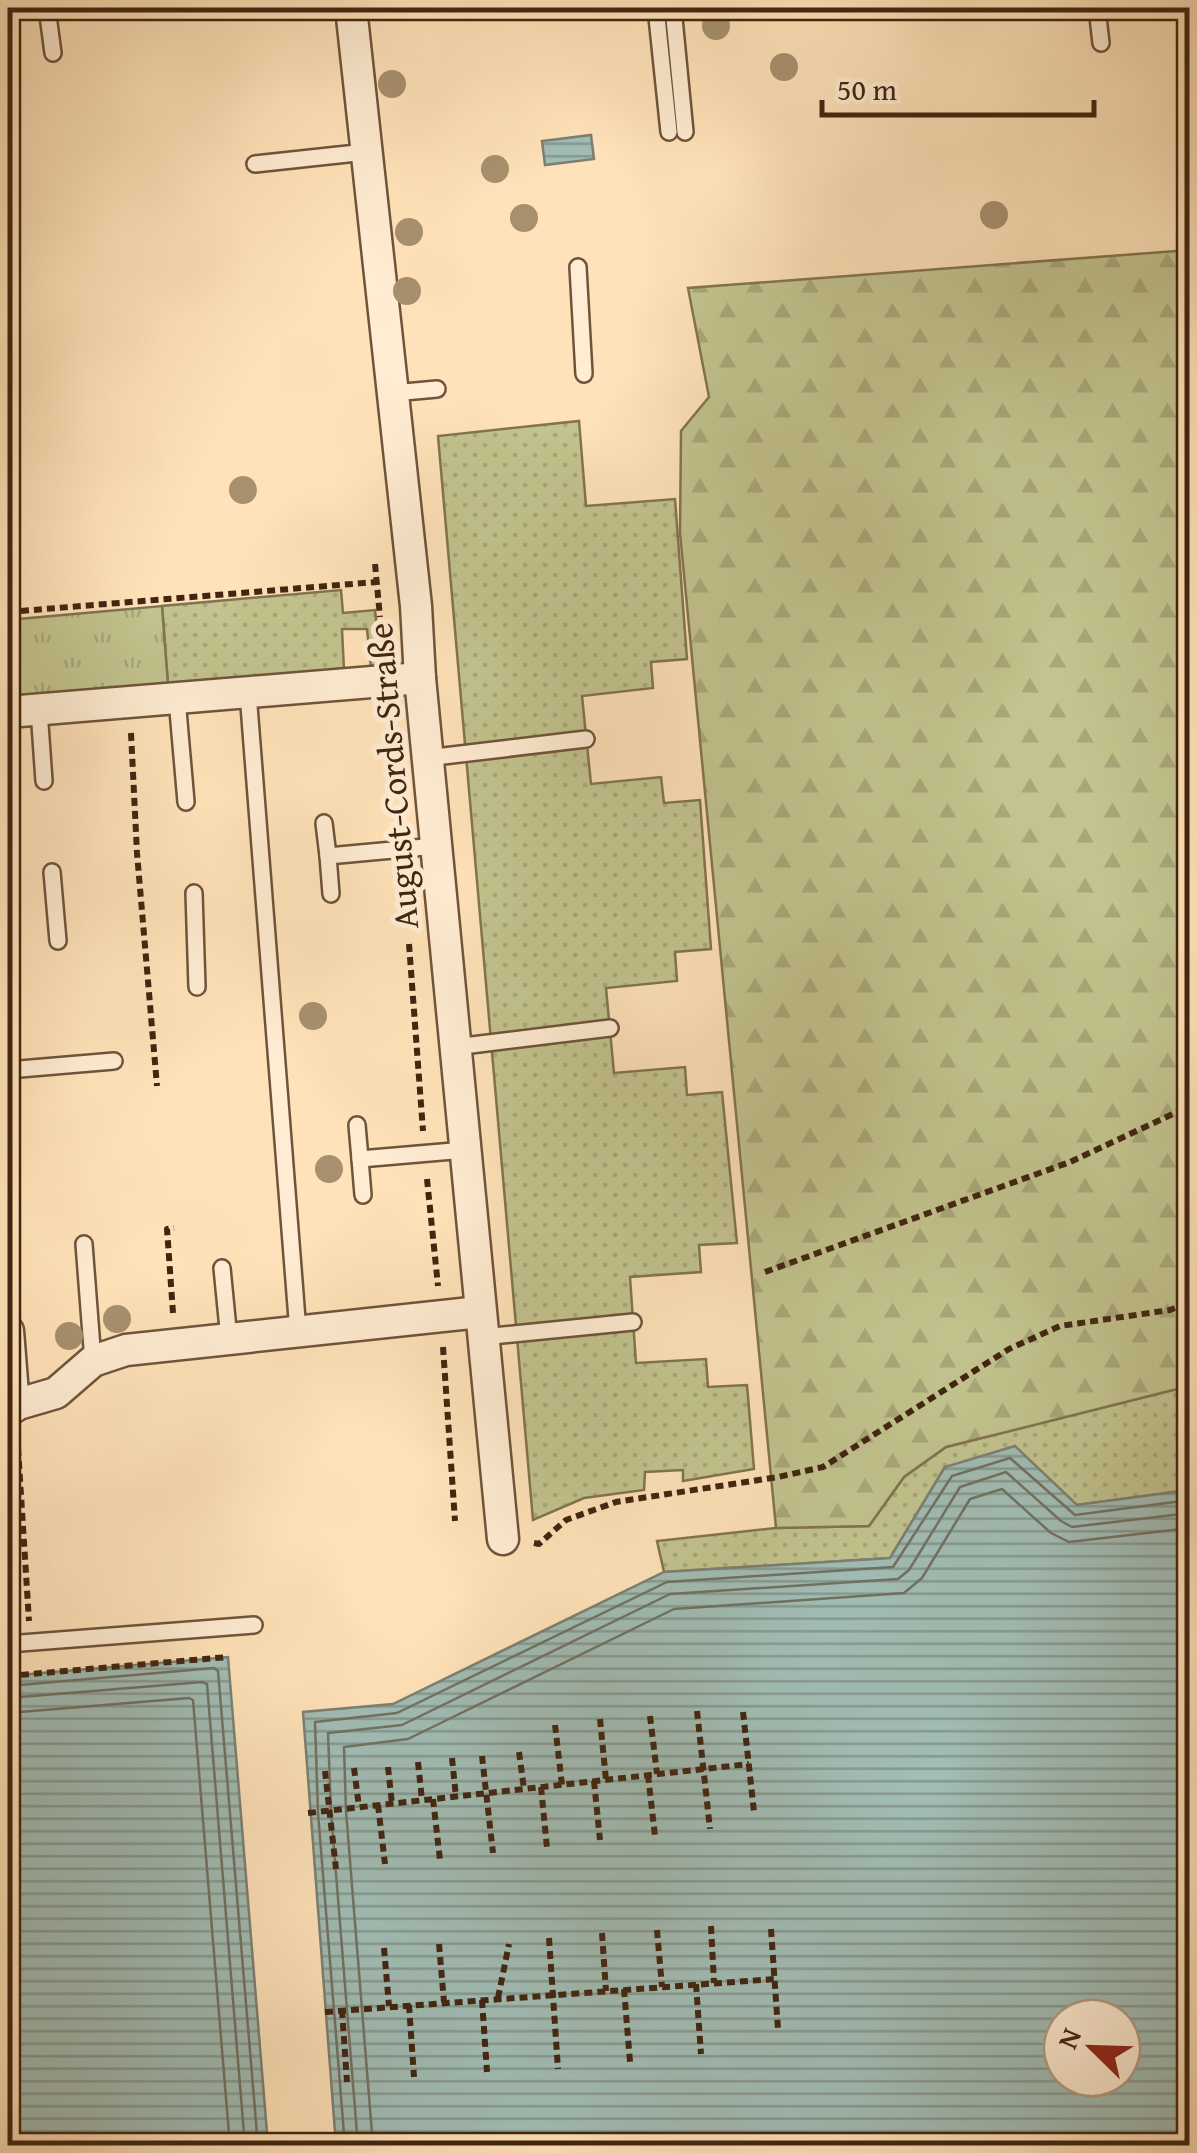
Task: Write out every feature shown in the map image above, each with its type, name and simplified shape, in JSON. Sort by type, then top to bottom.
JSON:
[{"type":"street","name":"August-Cords-Straße","points":[[351,8],[416,606],[502,1539]]},
{"type":"street","points":[[8,712],[420,678]]},
{"type":"street","points":[[8,1332],[11,1407],[56,1393],[93,1361],[126,1350],[298,1332],[482,1324]]},
{"type":"lane","points":[[47,8],[53,53]]},
{"type":"lane","points":[[656,8],[677,132],[673,8]]},
{"type":"lane","points":[[1097,8],[1101,43]]},
{"type":"lane","points":[[255,164],[366,152]]},
{"type":"lane","points":[[578,267],[584,374]]},
{"type":"lane","points":[[393,393],[437,389]]},
{"type":"lane","points":[[248,693],[298,1332]]},
{"type":"lane","points":[[177,699],[186,802]]},
{"type":"lane","points":[[38,710],[44,781]]},
{"type":"lane","points":[[428,758],[586,739]]},
{"type":"lane","points":[[324,823],[330,894]]},
{"type":"lane","points":[[328,856],[436,846]]},
{"type":"lane","points":[[52,872],[58,941]]},
{"type":"lane","points":[[194,893],[197,986]]},
{"type":"lane","points":[[455,1047],[610,1028]]},
{"type":"lane","points":[[8,1070],[114,1061]]},
{"type":"lane","points":[[357,1125],[362,1195]]},
{"type":"lane","points":[[360,1159],[465,1150]]},
{"type":"lane","points":[[84,1244],[93,1361]]},
{"type":"lane","points":[[222,1268],[228,1340]]},
{"type":"lane","points":[[482,1324],[633,1322]]},
{"type":"lane","points":[[8,1644],[254,1626]]},
{"type":"path","points":[[8,612],[376,582]]},
{"type":"path","points":[[130,702],[157,1086]]},
{"type":"path","points":[[408,925],[438,1292]]},
{"type":"path","points":[[765,1272],[1070,1162],[1190,1106]]},
{"type":"path","points":[[174,1228],[167,1229],[175,1344]]},
{"type":"path","points":[[539,1544],[566,1520],[616,1502],[778,1478],[822,1467],[1009,1349],[1060,1326],[1170,1310],[1190,1302]]},
{"type":"path","points":[[442,1341],[456,1520]]},
{"type":"path","points":[[18,1448],[27,1596]]},
{"type":"path","points":[[8,1676],[228,1657]]},
{"type":"path","points":[[697,1710],[710,1829]]},
{"type":"path","points":[[743,1712],[754,1812]]},
{"type":"path","points":[[650,1716],[654,1836]]},
{"type":"path","points":[[600,1719],[606,1780]]},
{"type":"path","points":[[555,1725],[562,1785]]},
{"type":"path","points":[[519,1752],[524,1789]]},
{"type":"path","points":[[482,1756],[494,1853]]},
{"type":"path","points":[[452,1758],[456,1796]]},
{"type":"path","points":[[418,1762],[422,1800]]},
{"type":"path","points":[[308,1814],[749,1764]]},
{"type":"path","points":[[388,1766],[392,1804]]},
{"type":"path","points":[[354,1768],[358,1808]]},
{"type":"path","points":[[325,1771],[336,1870]]},
{"type":"path","points":[[594,1781],[600,1840]]},
{"type":"path","points":[[541,1787],[548,1848]]},
{"type":"path","points":[[433,1799],[440,1860]]},
{"type":"path","points":[[378,1806],[384,1864]]},
{"type":"path","points":[[710,1926],[714,1983]]},
{"type":"path","points":[[771,1929],[778,2030]]},
{"type":"path","points":[[657,1930],[662,1987]]},
{"type":"path","points":[[602,1933],[606,1990]]},
{"type":"path","points":[[549,1938],[558,2069]]},
{"type":"path","points":[[440,1944],[444,2002]]},
{"type":"path","points":[[498,1998],[509,1944]]},
{"type":"path","points":[[384,1948],[389,2006]]},
{"type":"path","points":[[325,2012],[774,1979]]},
{"type":"path","points":[[696,1984],[701,2054]]},
{"type":"path","points":[[624,1989],[630,2062]]},
{"type":"path","points":[[482,2000],[487,2072]]},
{"type":"path","points":[[408,2005],[414,2077]]},
{"type":"path","points":[[342,2010],[347,2082]]},
{"type":"green space","points":[[1189,250],[1189,1386],[946,1447],[904,1477],[869,1526],[776,1528],[680,533],[681,431],[709,397],[688,288]]},
{"type":"green space","points":[[579,421],[586,506],[675,499],[687,659],[651,662],[653,688],[582,696],[591,784],[661,777],[664,803],[700,800],[711,949],[675,952],[677,981],[606,988],[614,1073],[685,1067],[687,1095],[722,1092],[737,1243],[699,1245],[701,1272],[630,1277],[636,1363],[706,1359],[708,1387],[747,1385],[754,1469],[683,1481],[683,1470],[645,1472],[644,1490],[584,1498],[533,1520],[438,436]]},
{"type":"green space","points":[[341,590],[343,613],[375,610],[381,661],[371,668],[367,629],[342,629],[344,670],[168,685],[162,606]]},
{"type":"green space","points":[[162,606],[168,685],[8,698],[8,620]]},
{"type":"green space","points":[[1189,1386],[1189,1490],[1077,1505],[945,1467],[890,1558],[664,1572],[657,1541],[776,1528],[869,1526],[904,1477],[946,1447]]},
{"type":"water","points":[[591,135],[594,159],[545,165],[542,141]]},
{"type":"water","points":[[1015,1446],[1077,1505],[1189,1490],[1189,2145],[336,2145],[303,1712],[393,1704],[664,1572],[890,1558],[945,1467]]},
{"type":"water","points":[[228,1657],[268,2145],[8,2145],[8,1676]]}]
